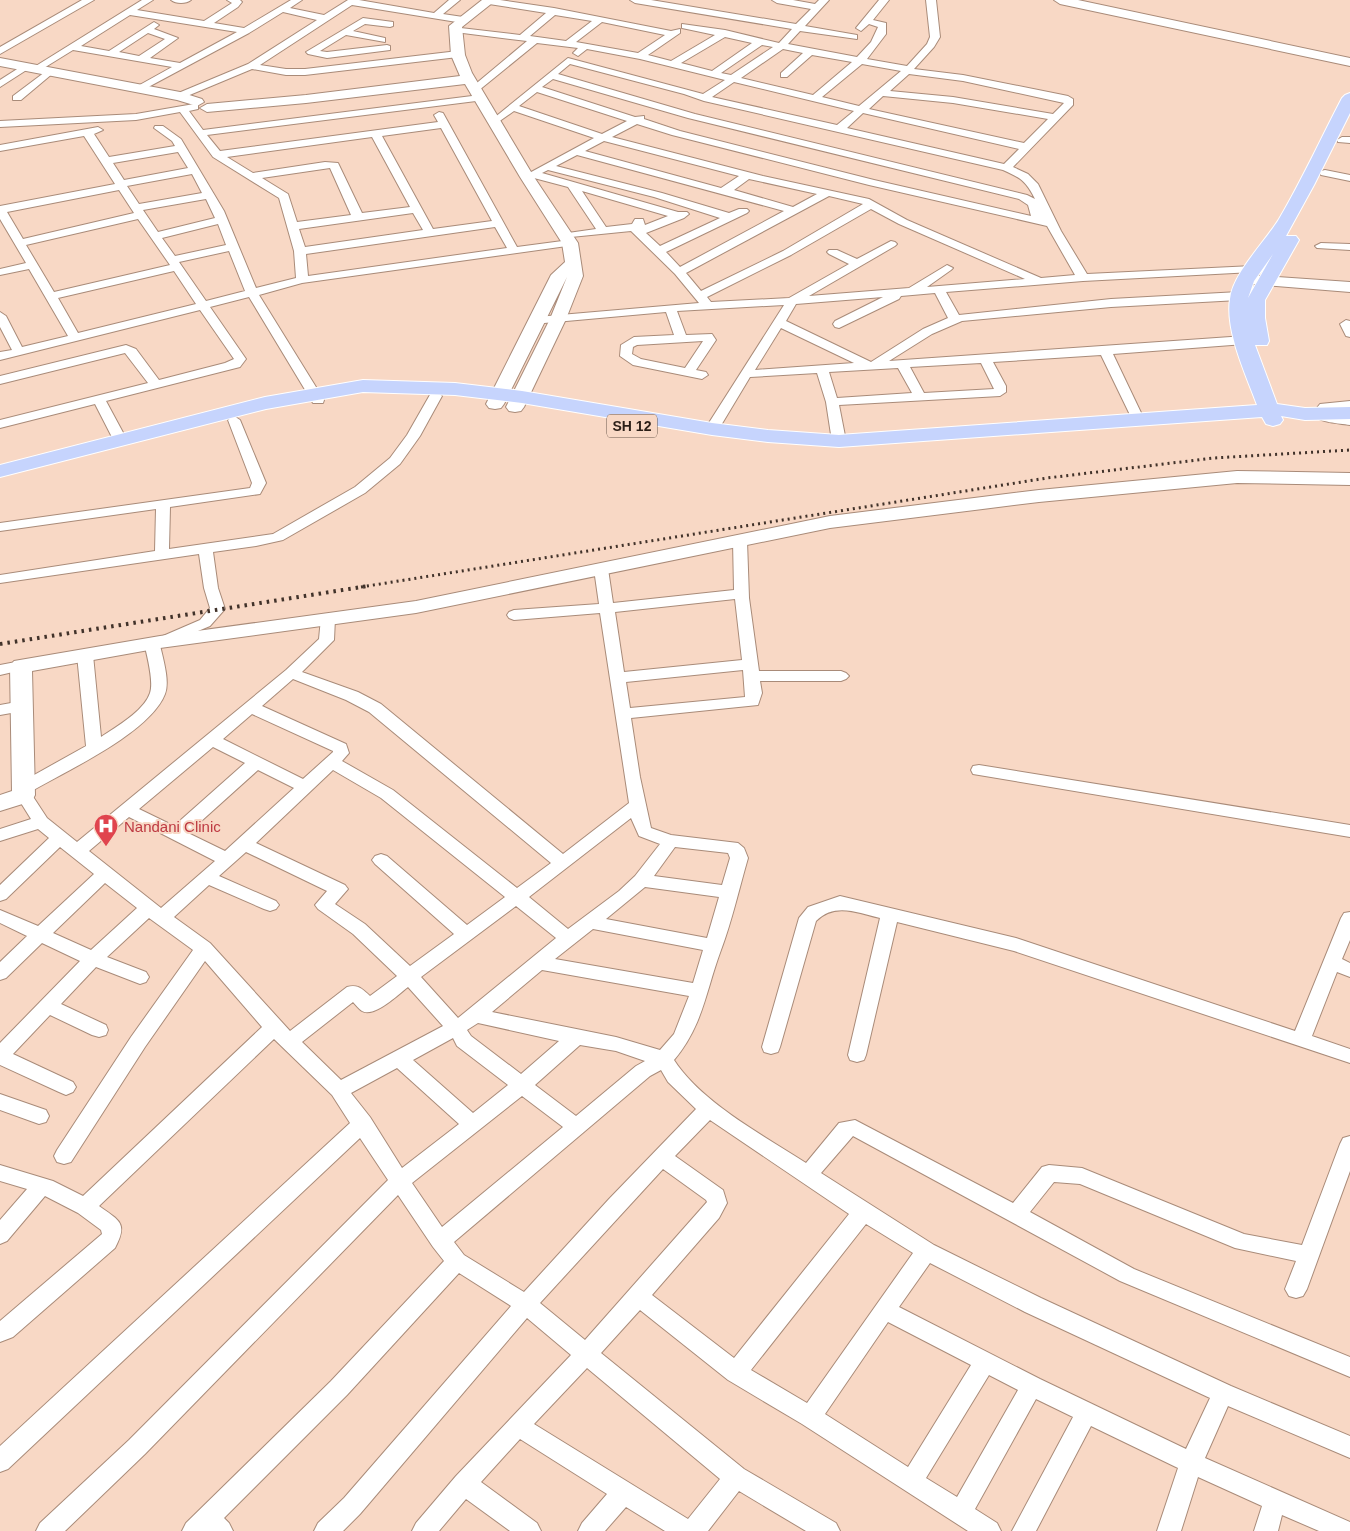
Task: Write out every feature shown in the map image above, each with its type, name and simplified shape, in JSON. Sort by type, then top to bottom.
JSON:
[{"type":"main road","points":[[1290,414],[1245,340],[1238,312],[1239,296],[1250,274],[1277,236],[1350,98]]},
{"type":"main road","points":[[1290,414],[1260,338],[1256,318],[1256,300],[1347,135]]},
{"type":"main road","name":"SH 12","points":[[0,480],[354,387],[385,385],[455,389],[497,400]]},
{"type":"main road","name":"SH 12","points":[[0,471],[237,410],[316,397],[384,394],[497,400],[768,436],[839,441],[1138,419],[1290,414]]},
{"type":"main road","name":"SH 12","points":[[519,402],[724,441],[777,447],[841,450],[1290,414]]},
{"type":"main road","points":[[1290,414],[1350,413]]},
{"type":"street","points":[[0,51],[89,0]]},
{"type":"street","points":[[0,84],[37,69],[148,0]]},
{"type":"street","points":[[176,0],[186,0]]},
{"type":"street","points":[[206,24],[235,5],[237,2],[232,0]]},
{"type":"street","points":[[139,89],[246,31],[296,0]]},
{"type":"street","points":[[388,9],[401,0]]},
{"type":"street","points":[[434,16],[456,0]]},
{"type":"street","points":[[519,402],[558,319],[575,276],[573,262],[568,240],[530,176],[474,89],[458,54],[459,25],[489,0],[600,18],[673,34]]},
{"type":"street","points":[[635,0],[798,27],[846,47],[860,61],[963,78],[1068,99],[1069,103],[1006,168]]},
{"type":"street","points":[[777,0],[821,3]]},
{"type":"street","points":[[685,26],[810,52],[846,47],[884,0]]},
{"type":"street","points":[[840,129],[908,70],[931,45],[935,37],[931,0]]},
{"type":"street","points":[[1060,0],[1350,62]]},
{"type":"street","points":[[192,105],[353,1],[402,12],[434,16],[459,25],[522,38],[585,46],[640,56],[712,75],[1026,147]]},
{"type":"street","points":[[704,98],[781,46],[821,3]]},
{"type":"street","points":[[281,10],[327,18]]},
{"type":"street","points":[[522,38],[554,11]]},
{"type":"street","points":[[640,56],[706,11]]},
{"type":"street","points":[[130,12],[246,31]]},
{"type":"street","points":[[397,61],[385,44],[384,31],[402,12]]},
{"type":"street","points":[[110,54],[165,17]]},
{"type":"street","points":[[568,44],[600,18]]},
{"type":"street","points":[[385,44],[327,54],[311,52],[365,21],[390,24]]},
{"type":"street","points":[[814,98],[860,61],[873,46],[884,28],[881,24],[867,22]]},
{"type":"street","points":[[140,59],[173,38],[146,30]]},
{"type":"street","points":[[346,32],[385,44]]},
{"type":"street","points":[[672,64],[724,33]]},
{"type":"street","points":[[200,133],[433,104],[474,89],[536,39]]},
{"type":"street","points":[[712,75],[761,41]]},
{"type":"street","points":[[494,122],[585,46]]},
{"type":"street","points":[[72,47],[181,66]]},
{"type":"street","points":[[784,75],[810,52]]},
{"type":"street","points":[[251,66],[295,72],[458,54]]},
{"type":"street","points":[[568,60],[704,98],[1006,168],[1024,176],[1032,184],[1083,278]]},
{"type":"street","points":[[0,62],[139,89],[192,105]]},
{"type":"street","points":[[17,98],[37,69]]},
{"type":"street","points":[[551,75],[663,106],[692,116],[1022,197],[1033,203],[1038,220]]},
{"type":"street","points":[[535,88],[663,130],[747,175],[846,196],[872,204],[903,222],[1039,281]]},
{"type":"street","points":[[0,124],[151,116],[192,105],[237,104],[474,89]]},
{"type":"street","points":[[530,176],[605,138],[688,92]]},
{"type":"street","points":[[882,93],[953,100],[1054,117]]},
{"type":"street","points":[[602,110],[631,97]]},
{"type":"street","points":[[433,104],[514,251]]},
{"type":"street","points":[[192,105],[200,133],[217,155],[284,196],[300,251],[302,280]]},
{"type":"street","points":[[512,106],[605,138],[633,145],[702,151],[863,180],[1052,224]]},
{"type":"street","points":[[633,145],[692,116]]},
{"type":"street","points":[[0,148],[88,133],[136,117]]},
{"type":"street","points":[[217,155],[444,124]]},
{"type":"street","points":[[159,128],[176,139],[195,170],[222,220],[233,247],[256,292],[316,397]]},
{"type":"street","points":[[2,419],[156,384],[229,366],[238,362],[239,357],[139,212],[88,133]]},
{"type":"street","points":[[376,134],[430,233]]},
{"type":"street","points":[[106,161],[181,148]]},
{"type":"street","points":[[577,152],[795,211]]},
{"type":"street","points":[[253,176],[334,165],[358,217]]},
{"type":"street","points":[[548,167],[730,218]]},
{"type":"street","points":[[75,338],[0,210],[195,170]]},
{"type":"street","points":[[1325,173],[1350,178]]},
{"type":"street","points":[[724,191],[747,175]]},
{"type":"street","points":[[530,176],[572,185],[680,216]]},
{"type":"street","points":[[846,196],[863,180]]},
{"type":"street","points":[[572,185],[603,231]]},
{"type":"street","points":[[679,272],[827,193]]},
{"type":"street","points":[[0,235],[16,238],[209,195]]},
{"type":"street","points":[[627,201],[640,223],[637,230]]},
{"type":"street","points":[[703,301],[872,204]]},
{"type":"street","points":[[0,356],[302,280],[514,251],[603,231],[637,230],[680,216],[696,207]]},
{"type":"street","points":[[292,226],[417,209]]},
{"type":"street","points":[[659,252],[743,211]]},
{"type":"street","points":[[156,236],[222,220]]},
{"type":"street","points":[[300,251],[500,223]]},
{"type":"street","points":[[637,230],[679,272],[703,301]]},
{"type":"street","points":[[712,429],[792,301],[891,244]]},
{"type":"street","points":[[1321,246],[1350,247]]},
{"type":"street","points":[[50,296],[233,247]]},
{"type":"street","points":[[833,252],[857,262]]},
{"type":"street","points":[[497,400],[559,275],[573,262]]},
{"type":"street","points":[[0,272],[32,265]]},
{"type":"street","points":[[839,324],[908,292],[947,268]]},
{"type":"street","points":[[537,321],[670,308],[703,301],[792,301],[1039,281],[1212,270],[1350,288]]},
{"type":"street","points":[[1270,277],[1350,279]]},
{"type":"street","points":[[938,289],[955,319]]},
{"type":"street","points":[[871,366],[955,319],[1102,304],[1239,296]]},
{"type":"street","points":[[670,308],[682,337]]},
{"type":"street","points":[[0,316],[19,352]]},
{"type":"street","points":[[778,322],[871,366]]},
{"type":"street","points":[[689,372],[710,339],[703,336],[634,340],[627,345],[626,356],[628,359],[702,375]]},
{"type":"street","points":[[650,365],[658,339]]},
{"type":"street","points":[[746,374],[1245,340]]},
{"type":"street","points":[[0,380],[126,349],[132,352],[156,384]]},
{"type":"street","points":[[1105,351],[1138,419]]},
{"type":"street","points":[[832,402],[1000,392],[1000,386],[985,359]]},
{"type":"street","points":[[902,364],[920,397]]},
{"type":"street","points":[[822,369],[832,402],[839,441]]},
{"type":"street","points":[[0,579],[162,554],[206,550],[278,537],[360,490],[395,461],[413,436],[436,396]]},
{"type":"street","points":[[98,398],[120,440]]},
{"type":"street","points":[[1290,414],[1325,407],[1350,405]]},
{"type":"street","points":[[1290,414],[1350,421]]},
{"type":"street","points":[[0,527],[249,493],[258,488],[259,482],[234,420]]},
{"type":"street","points":[[0,670],[156,642],[243,630],[327,630],[416,606],[830,522],[1039,496],[1237,477],[1350,478]]},
{"type":"street","points":[[162,554],[163,505]]},
{"type":"street","points":[[624,714],[748,703],[753,698],[742,594],[740,541]]},
{"type":"street","points":[[156,642],[205,623],[218,610],[210,588],[206,550]]},
{"type":"street","points":[[440,1241],[643,1071],[664,1059],[681,1039],[700,991],[739,858],[738,852],[732,847],[671,840],[644,832],[617,678],[601,569]]},
{"type":"street","points":[[514,615],[742,594]]},
{"type":"street","points":[[78,851],[291,673],[327,630]]},
{"type":"street","points":[[0,803],[25,793],[136,720],[151,706],[158,692],[156,642]]},
{"type":"street","points":[[85,655],[94,748]]},
{"type":"street","points":[[21,666],[25,793],[40,819],[105,873],[204,948],[274,1027],[339,1090],[363,1123],[440,1241],[457,1261],[525,1304],[736,1477],[828,1531]]},
{"type":"street","points":[[617,678],[750,670],[841,676]]},
{"type":"street","points":[[291,673],[352,696],[375,708],[563,863]]},
{"type":"street","points":[[0,710],[22,706]]},
{"type":"street","points":[[66,1087],[0,1056],[93,959],[208,878],[341,752],[340,748],[252,707]]},
{"type":"street","points":[[210,740],[304,786]]},
{"type":"street","points":[[331,762],[387,794],[568,938]]},
{"type":"street","points":[[176,834],[256,763]]},
{"type":"street","points":[[979,770],[1350,831]]},
{"type":"street","points":[[289,1042],[354,992],[369,1006],[563,863],[638,804]]},
{"type":"street","points":[[128,810],[226,859]]},
{"type":"street","points":[[0,835],[40,819]]},
{"type":"street","points":[[0,895],[60,837]]},
{"type":"street","points":[[339,1090],[456,1028],[476,1015],[640,880],[671,840]]},
{"type":"street","points":[[244,844],[339,889],[324,906],[359,929],[410,977],[456,1028],[464,1041],[577,1127]]},
{"type":"street","points":[[380,860],[466,934]]},
{"type":"street","points":[[0,973],[105,873]]},
{"type":"street","points":[[208,878],[270,905]]},
{"type":"street","points":[[640,880],[730,892]]},
{"type":"street","points":[[771,1047],[808,918],[814,912],[840,902],[1016,945],[1350,1056]]},
{"type":"street","points":[[857,1054],[890,913]]},
{"type":"street","points":[[0,916],[93,959],[140,977]]},
{"type":"street","points":[[590,922],[714,946]]},
{"type":"street","points":[[1301,1040],[1346,928]]},
{"type":"street","points":[[64,1156],[138,1042],[204,948]]},
{"type":"street","points":[[538,963],[700,991]]},
{"type":"street","points":[[1333,963],[1350,970]]},
{"type":"street","points":[[48,1006],[99,1030]]},
{"type":"street","points":[[476,1015],[616,1044],[664,1059],[674,1077],[709,1109],[863,1212],[928,1251],[1033,1305],[1223,1393],[1350,1447]]},
{"type":"street","points":[[85,1208],[274,1027]]},
{"type":"street","points":[[48,1531],[137,1447],[369,1210],[400,1182],[521,1086],[576,1037]]},
{"type":"street","points":[[398,1058],[472,1125]]},
{"type":"street","points":[[0,1102],[39,1116]]},
{"type":"street","points":[[326,1531],[352,1506],[525,1304],[660,1157],[709,1109]]},
{"type":"street","points":[[0,1461],[363,1123]]},
{"type":"street","points":[[808,1175],[846,1129],[855,1128],[1127,1275],[1350,1368]]},
{"type":"street","points":[[1296,1289],[1350,1144]]},
{"type":"street","points":[[424,1531],[464,1484],[556,1384],[587,1354],[712,1212],[717,1203],[716,1196],[660,1157]]},
{"type":"street","points":[[0,1173],[42,1186],[85,1208],[110,1226],[112,1234],[108,1242],[5,1330],[0,1332]]},
{"type":"street","points":[[1016,1214],[1049,1173],[1082,1176],[1242,1242],[1308,1255]]},
{"type":"street","points":[[0,1235],[42,1186]]},
{"type":"street","points":[[736,1373],[863,1212]]},
{"type":"street","points":[[810,1417],[838,1374],[928,1251]]},
{"type":"street","points":[[208,1527],[457,1261]]},
{"type":"street","points":[[637,1295],[736,1373],[810,1417],[989,1531]]},
{"type":"street","points":[[885,1310],[1032,1386],[1191,1463],[1344,1531]]},
{"type":"street","points":[[912,1481],[985,1362]]},
{"type":"street","points":[[960,1514],[1032,1386]]},
{"type":"street","points":[[1169,1531],[1191,1463],[1223,1393]]},
{"type":"street","points":[[1024,1531],[1086,1412]]},
{"type":"street","points":[[518,1426],[686,1531]]},
{"type":"street","points":[[693,1531],[736,1477]]},
{"type":"street","points":[[464,1484],[518,1528]]},
{"type":"street","points":[[590,1531],[624,1492]]},
{"type":"street","points":[[1266,1531],[1275,1499]]},
{"type":"railway","points":[[361,587],[1047,478],[1214,458],[1350,450]]},
{"type":"railway","points":[[0,644],[368,586]]},
{"type":"place","name":"Nandani Clinic","points":[[106,847]]}]
